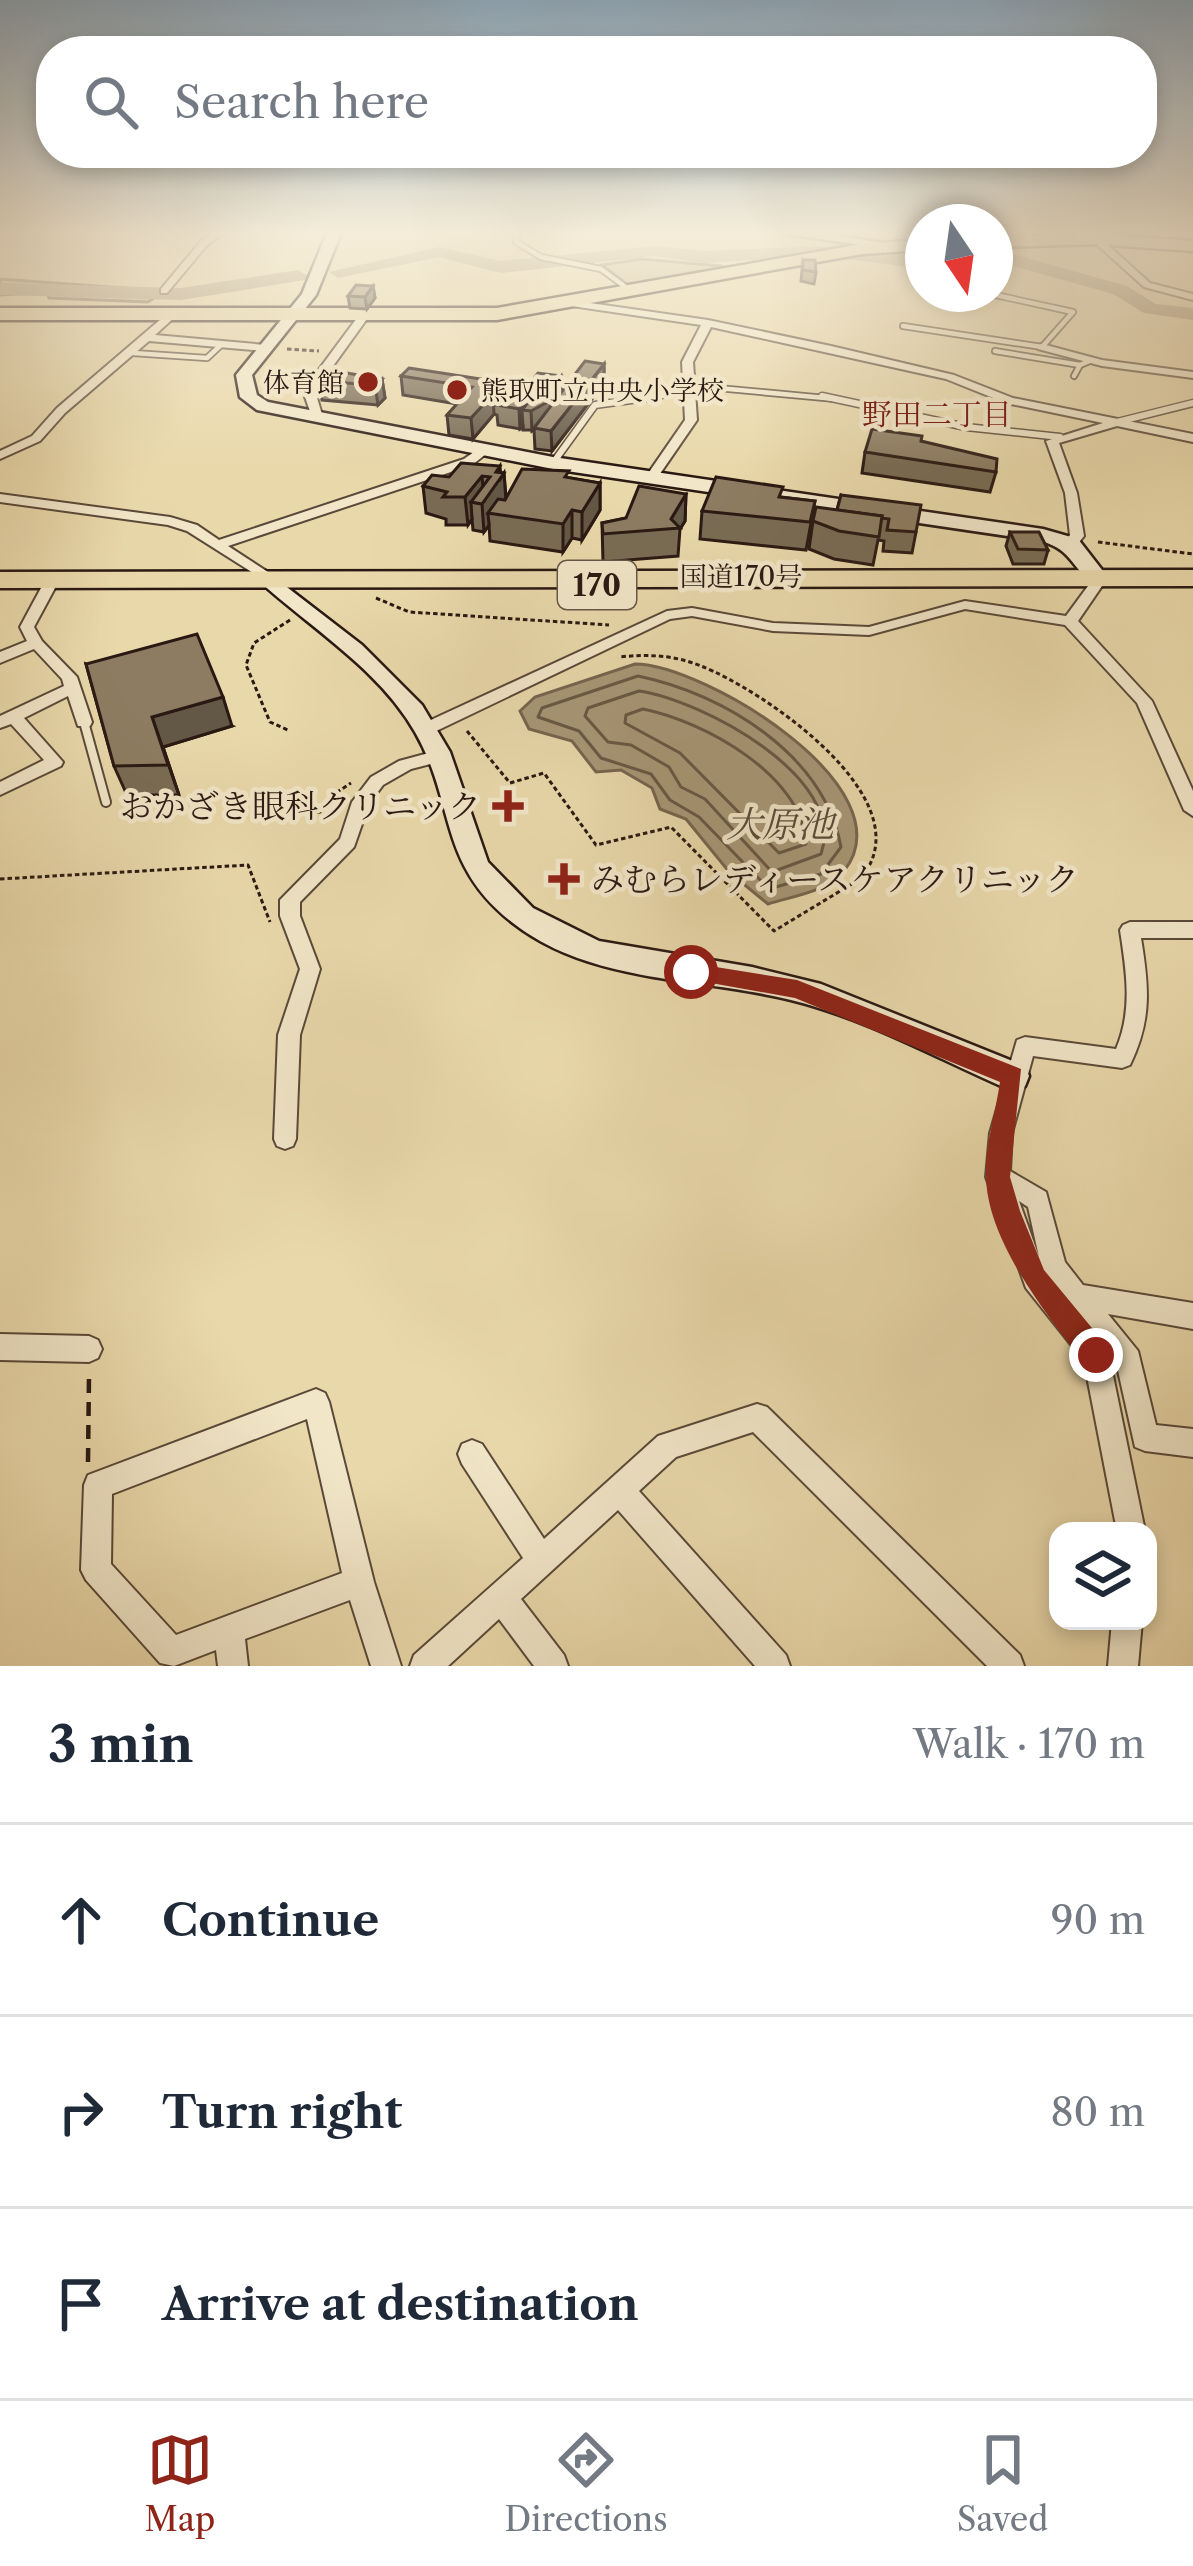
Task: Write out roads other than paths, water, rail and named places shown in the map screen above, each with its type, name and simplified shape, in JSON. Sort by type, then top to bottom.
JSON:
[{"type":"highway","points":[[0,314],[364,316],[521,311]]},
{"type":"highway","name":"国道170号","points":[[0,584],[48,588],[272,582],[1193,578]]},
{"type":"highway","name":"国道170号","points":[[0,584],[1095,580],[1193,589]]},
{"type":"street","points":[[297,311],[244,375],[249,398],[316,418],[553,463],[1071,543],[1095,580],[1070,621]]},
{"type":"street","points":[[623,311],[708,323],[928,371],[1010,401],[1193,438]]},
{"type":"street","points":[[0,455],[33,446],[72,401],[172,315]]},
{"type":"street","points":[[316,418],[309,391],[364,316]]},
{"type":"street","points":[[651,478],[691,420],[684,387],[688,350],[708,323]]},
{"type":"street","points":[[148,338],[266,348]]},
{"type":"street","points":[[1042,347],[1086,363],[1193,375]]},
{"type":"street","points":[[1071,543],[1077,536],[1071,493],[1052,441],[1118,422]]},
{"type":"street","points":[[219,544],[387,485],[448,470],[485,450]]},
{"type":"street","points":[[0,499],[134,513],[192,529],[272,582],[401,693],[432,739],[463,838],[487,883],[557,936],[630,964],[797,989],[1013,1076]]},
{"type":"street","points":[[48,588],[27,627],[74,687],[84,722]]},
{"type":"street","points":[[285,1139],[290,1035],[310,969],[290,916],[290,900],[348,842],[362,802],[377,781],[405,765],[432,739],[640,627],[692,612],[773,627],[869,631],[965,605],[1070,621],[1144,701],[1193,810]]},
{"type":"street","points":[[0,658],[36,643]]},
{"type":"street","points":[[0,789],[55,762],[7,720],[74,687]]},
{"type":"street","points":[[1129,1522],[1096,1355],[1035,1280],[998,1177],[1013,1076],[1025,1046],[1122,1059],[1132,1042],[1139,1005],[1130,930],[1193,930]]},
{"type":"street","points":[[998,1177],[1038,1200],[1054,1268],[1129,1360],[1145,1437],[1193,1443]]},
{"type":"street","points":[[1077,1296],[1193,1316]]},
{"type":"street","points":[[0,1348],[89,1349]]},
{"type":"street","points":[[359,1582],[171,1652],[96,1570],[98,1485],[316,1402],[359,1582],[386,1666]]},
{"type":"street","points":[[425,1666],[668,1446],[757,1418],[1009,1666]]},
{"type":"street","points":[[472,1454],[542,1562]]},
{"type":"street","points":[[620,1491],[775,1666]]},
{"type":"street","points":[[502,1599],[553,1666]]},
{"type":"street","points":[[229,1630],[233,1666]]},
{"type":"street","points":[[1123,1666],[1126,1630]]},
{"type":"lane","points":[[903,326],[1042,347],[1073,312],[1067,311]]},
{"type":"lane","points":[[133,353],[207,358],[222,344]]},
{"type":"lane","points":[[995,351],[1086,363]]},
{"type":"lane","points":[[1074,376],[1086,363]]},
{"type":"lane","points":[[553,463],[595,404],[645,400],[684,387],[833,395],[966,427],[1060,437]]},
{"type":"lane","points":[[1118,422],[1193,403]]},
{"type":"lane","points":[[84,722],[106,802]]},
{"type":"water","name":"大原池","points":[[635,664],[666,669],[748,708],[790,736],[825,769],[849,804],[857,838],[837,878],[768,904],[730,873],[686,819],[660,809],[652,788],[621,770],[596,772],[572,741],[529,729],[520,711],[535,697]]},
{"type":"waterway","points":[[1166,311],[1193,314]]},
{"type":"place","name":"体育館","points":[[368,382]]},
{"type":"place","name":"熊取町立中央小学校","points":[[457,390]]},
{"type":"place","name":"おかざき眼科クリニック","points":[[508,806]]},
{"type":"place","name":"みむらレディースケアクリニック","points":[[564,879]]},
{"type":"district","name":"野田二丁目","points":[[937,414]]}]
